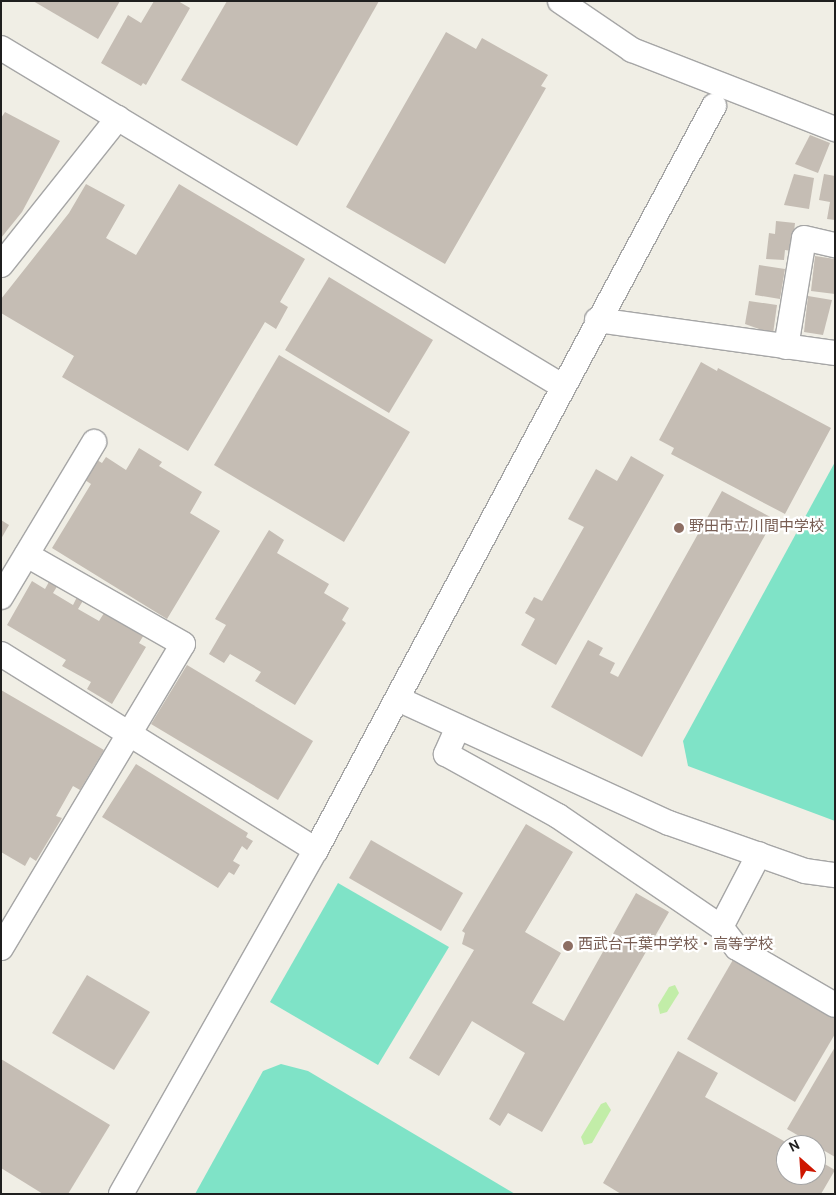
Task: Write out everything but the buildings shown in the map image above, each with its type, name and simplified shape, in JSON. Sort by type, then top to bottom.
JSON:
[{"type":"street","points":[[560,1],[632,50],[835,129]]},
{"type":"street","points":[[1,48],[562,386]]},
{"type":"street","points":[[121,1194],[316,850],[398,699],[597,320],[714,106]]},
{"type":"street","points":[[1,266],[118,118]]},
{"type":"street","points":[[786,347],[804,238],[835,246]]},
{"type":"street","points":[[597,320],[835,353]]},
{"type":"street","points":[[1,597],[94,442]]},
{"type":"street","points":[[1,948],[183,644],[27,555]]},
{"type":"street","points":[[1,654],[316,850]]},
{"type":"street","points":[[398,699],[669,823],[805,871],[835,875]]},
{"type":"street","points":[[458,728],[446,754],[558,816],[721,926],[737,948],[835,1006]]},
{"type":"street","points":[[721,926],[759,854]]},
{"type":"green space","points":[[835,462],[835,821],[688,766],[683,741]]},
{"type":"green space","points":[[338,883],[449,947],[378,1065],[270,1002]]},
{"type":"green space","points":[[675,985],[679,993],[667,1012],[660,1014],[658,1005],[669,987]]},
{"type":"green space","points":[[281,1064],[308,1071],[515,1194],[195,1194],[263,1071]]},
{"type":"green space","points":[[606,1102],[611,1110],[592,1143],[584,1145],[581,1137],[601,1104]]},
{"type":"place","name":"野田市立川間中学校","points":[[679,528]]},
{"type":"place","name":"西武台千葉中学校・高等学校","points":[[568,946]]}]
